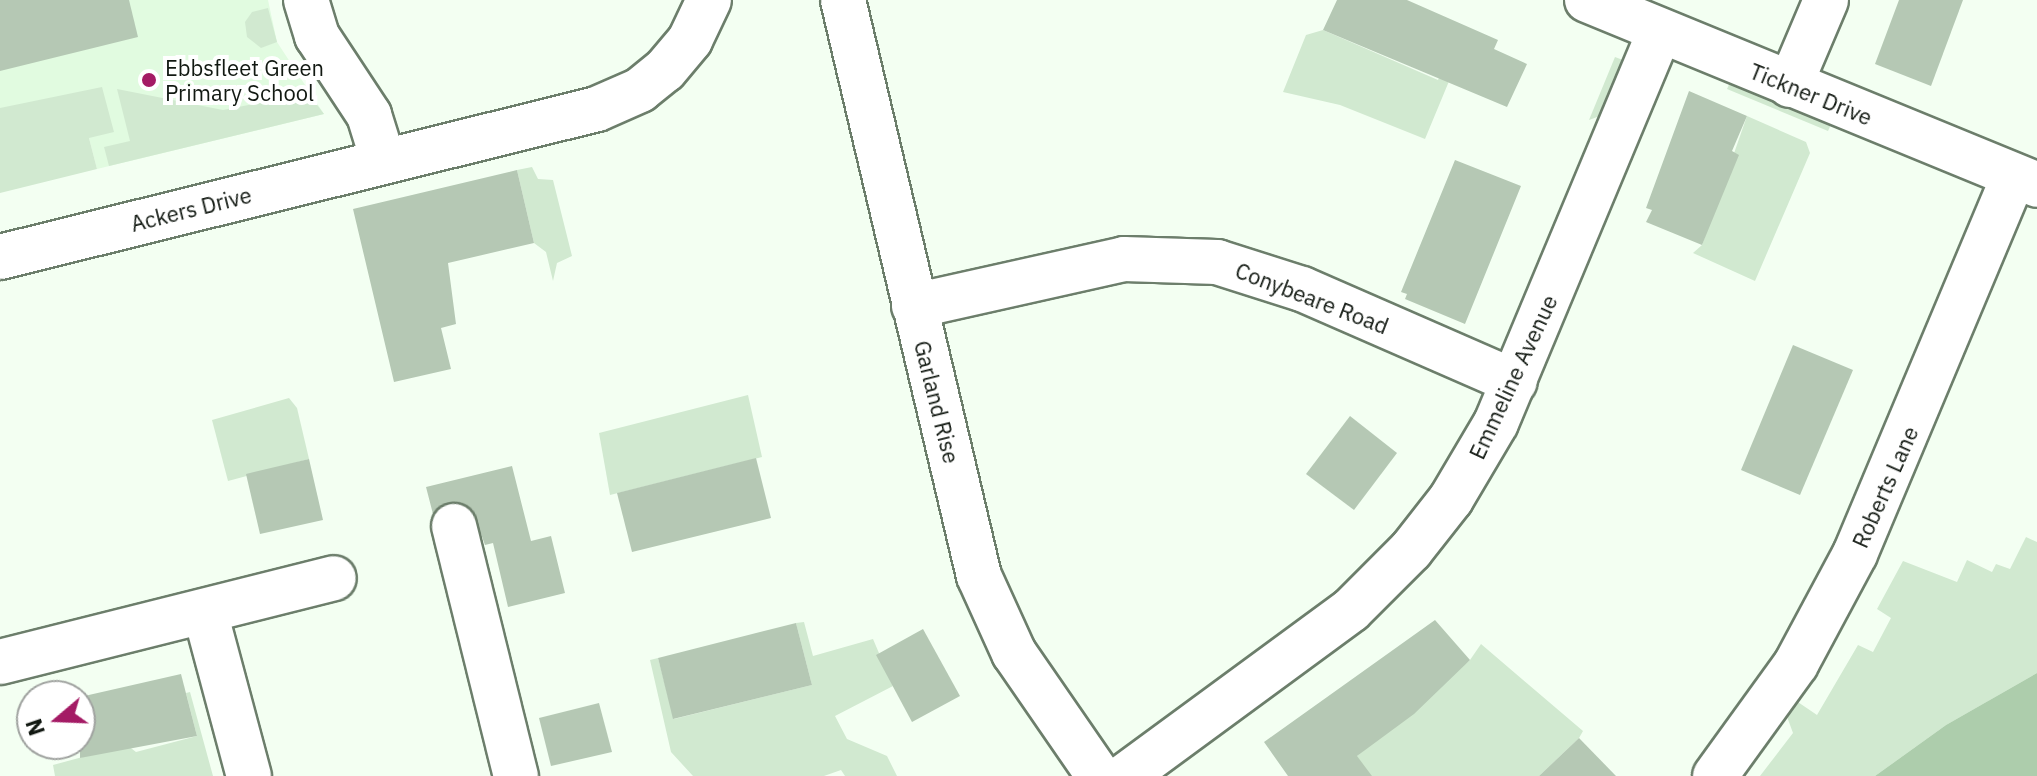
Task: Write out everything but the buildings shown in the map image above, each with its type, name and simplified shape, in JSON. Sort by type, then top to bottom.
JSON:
[{"type":"street","points":[[306,0],[317,36],[369,115],[383,160]]},
{"type":"street","name":"Ackers Drive","points":[[0,257],[383,160],[557,120],[623,98],[650,84],[676,59],[709,0]]},
{"type":"street","name":"Garland Rise","points":[[843,0],[979,576],[1014,653],[1099,776]]},
{"type":"street","name":"Tickner Drive","points":[[1587,0],[2025,181]]},
{"type":"street","points":[[1790,85],[1826,0]]},
{"type":"street","name":"Emmeline Avenue","points":[[1125,776],[1307,645],[1383,580],[1464,480],[1515,382],[1660,31]]},
{"type":"street","name":"Roberts Lane","points":[[1715,776],[1796,664],[1855,554],[2025,181]]},
{"type":"street","name":"Conybeare Road","points":[[914,306],[1099,262],[1139,258],[1217,262],[1302,289],[1515,382]]},
{"type":"street","points":[[454,526],[516,776]]},
{"type":"street","points":[[0,662],[334,578]]},
{"type":"street","points":[[205,612],[249,776]]},
{"type":"shaded area","name":"Ebbsfleet Green Primary School","points":[[0,0],[268,0],[277,42],[324,114],[97,169],[89,138],[0,158]]},
{"type":"shaded area","points":[[268,8],[277,42],[261,48],[247,37],[245,22],[252,12]]},
{"type":"shaded area","points":[[1323,30],[1438,80],[1443,69],[1452,74],[1425,139],[1340,105],[1283,92],[1306,35]]},
{"type":"shaded area","points":[[1615,57],[1628,62],[1608,113],[1589,120]]},
{"type":"shaded area","points":[[1732,78],[1833,120],[1828,131],[1727,89]]},
{"type":"shaded area","points":[[102,87],[114,132],[89,138],[97,169],[0,193],[0,108]]},
{"type":"shaded area","points":[[117,89],[223,110],[308,93],[324,114],[109,166],[104,147],[130,141]]},
{"type":"shaded area","points":[[1747,116],[1806,142],[1810,153],[1755,281],[1693,253],[1702,245]]},
{"type":"shaded area","points":[[532,167],[538,179],[553,180],[572,256],[557,263],[553,281],[546,252],[534,243],[517,170]]},
{"type":"shaded area","points":[[748,395],[762,457],[610,495],[599,433]]},
{"type":"shaded area","points":[[289,398],[297,408],[309,459],[228,481],[212,420]]},
{"type":"shaded area","points":[[2026,537],[2037,542],[2037,673],[1946,725],[1875,776],[1760,776],[1793,733],[1786,714],[1789,696],[1817,715],[1858,645],[1873,652],[1891,618],[1877,609],[1903,561],[1957,582],[1967,560],[1992,572],[1996,564],[2010,569]]},
{"type":"shaded area","points":[[804,622],[813,656],[873,639],[893,686],[835,716],[847,739],[887,756],[897,776],[845,776],[841,770],[824,776],[693,776],[671,752],[650,660],[658,658],[674,719],[812,685],[796,623]]},
{"type":"shaded area","points":[[1481,644],[1583,731],[1579,738],[1539,776],[1356,776],[1357,756],[1470,660]]},
{"type":"shaded area","points":[[2037,673],[2037,776],[1875,776],[1946,725]]},
{"type":"shaded area","points":[[190,692],[213,776],[55,776],[53,765],[72,760],[96,760],[96,753],[127,745],[136,752],[197,736],[186,693]]},
{"type":"place","name":"Ebbsfleet Green Primary School","points":[[149,80]]}]
